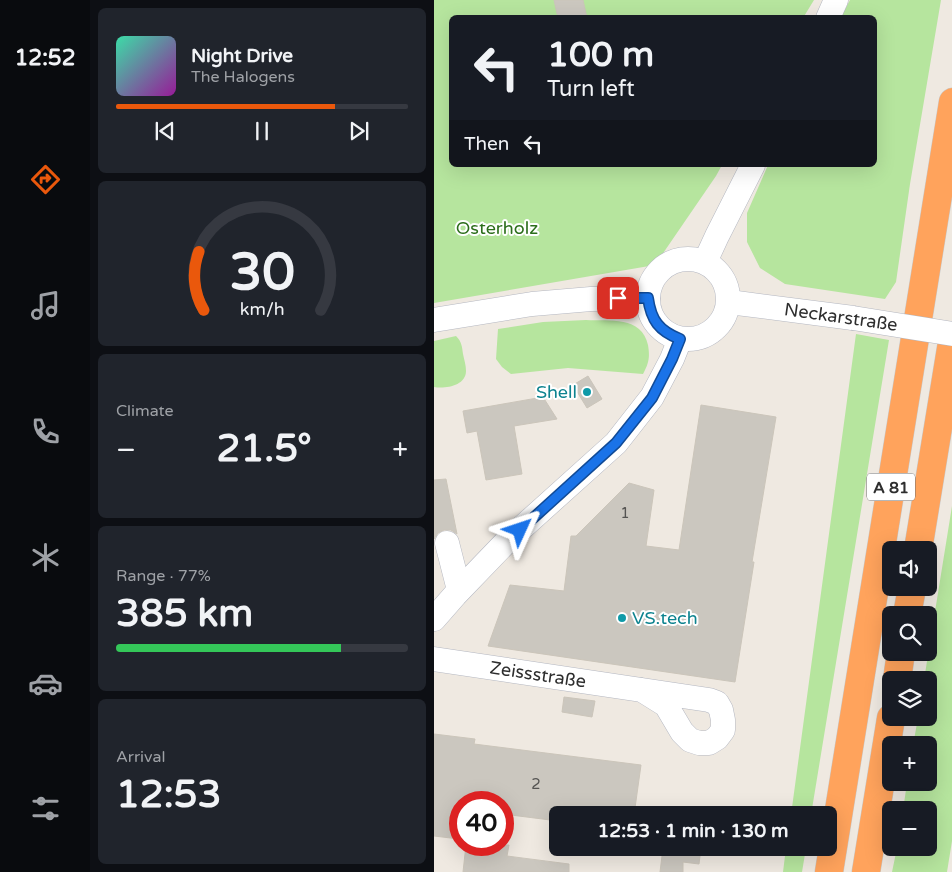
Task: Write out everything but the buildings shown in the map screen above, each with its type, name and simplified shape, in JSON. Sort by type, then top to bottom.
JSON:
[{"type":"highway","name":"A 81","points":[[829,872],[952,102]]},
{"type":"highway","name":"A 81","points":[[919,541],[952,335]]},
{"type":"highway","points":[[866,872],[890,726]]},
{"type":"street","points":[[829,15],[836,0]]},
{"type":"street","points":[[705,262],[753,167]]},
{"type":"street","points":[[694,259],[705,262],[720,274],[726,283],[729,302],[726,315],[718,327],[707,335],[694,339],[680,339],[669,335],[653,320],[648,298],[650,287],[662,268],[672,262],[694,259]]},
{"type":"street","points":[[434,320],[532,304],[591,299],[648,298]]},
{"type":"street","name":"Neckarstraße","points":[[729,302],[853,318],[952,335]]},
{"type":"street","points":[[434,619],[459,590],[506,542],[616,443],[652,398],[680,339]]},
{"type":"street","points":[[447,543],[459,590]]},
{"type":"street","name":"Zeissstraße","points":[[434,659],[642,690]]},
{"type":"green space","name":"Osterholz","points":[[434,0],[814,0],[805,15],[449,15],[449,167],[721,167],[655,265],[434,303]]},
{"type":"green space","points":[[850,0],[941,0],[910,184],[896,282],[885,299],[785,284],[760,268],[747,242],[747,213],[767,167],[877,167],[877,15],[842,15]]},
{"type":"green space","points":[[586,320],[623,322],[639,329],[645,336],[649,349],[649,360],[643,374],[568,368],[511,374],[496,359],[498,329],[543,322]]},
{"type":"green space","points":[[856,334],[889,340],[812,806],[792,806]]},
{"type":"green space","points":[[456,336],[462,347],[466,367],[465,376],[463,380],[454,385],[434,387],[434,341]]},
{"type":"green space","points":[[952,506],[952,841],[947,872],[892,872],[895,856],[937,856],[937,801],[904,801],[906,791],[937,791],[937,736],[915,736],[917,726],[937,726],[937,671],[925,671],[927,661],[937,661],[936,606]]},
{"type":"green space","points":[[785,856],[805,856],[802,872],[783,872]]},
{"type":"place","name":"Shell","points":[[587,392]]},
{"type":"place","name":"VS.tech","points":[[622,618]]},
{"type":"route","points":[[520,530],[616,443],[652,398],[672,359],[680,339],[669,335],[653,320],[648,298],[618,298]]}]
